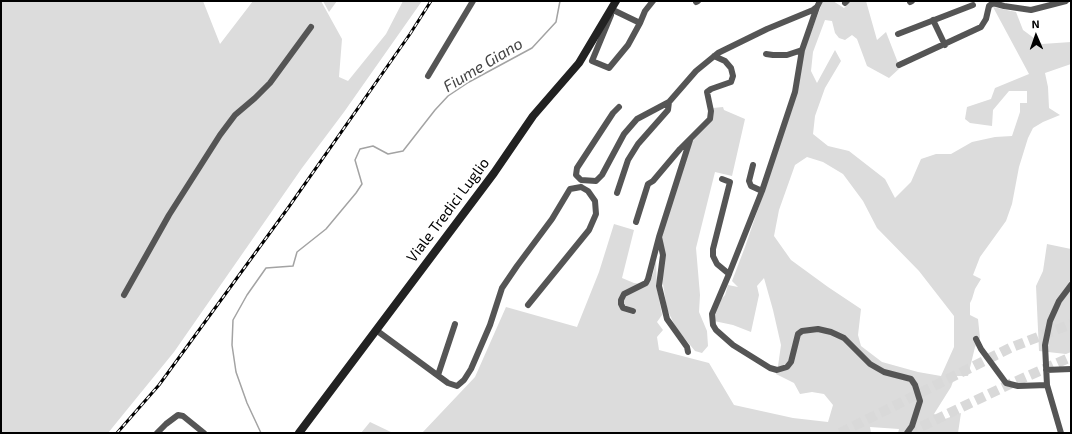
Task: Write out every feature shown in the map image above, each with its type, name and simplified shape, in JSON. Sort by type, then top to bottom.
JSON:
[{"type":"main road","name":"Viale Tredici Luglio","points":[[299,433],[494,174],[533,116],[579,63],[616,1]]},
{"type":"street","points":[[428,76],[473,1]]},
{"type":"street","points":[[612,9],[640,23],[645,11],[653,1]]},
{"type":"street","points":[[820,1],[802,50],[795,92],[762,191],[712,314],[713,325],[722,336],[748,356],[770,368],[777,370],[787,367],[791,362],[798,334],[802,331],[818,329],[831,332],[844,338],[870,364],[884,372],[911,379],[915,385],[920,401],[912,426],[907,433]]},
{"type":"street","points":[[900,65],[981,27],[986,19],[989,6],[992,2],[1004,6],[1031,10],[1066,1]]},
{"type":"street","points":[[898,34],[972,5]]},
{"type":"street","points":[[376,330],[448,383],[457,386],[464,380],[472,369],[490,325],[502,288],[516,266],[552,219],[570,189],[581,184],[596,182],[602,175],[624,134],[637,119],[669,102],[696,71],[714,56],[744,39],[817,7]]},
{"type":"street","name":"Viale Tredici Luglio","points":[[612,9],[592,61],[609,68],[628,45],[640,23]]},
{"type":"street","points":[[933,20],[945,45]]},
{"type":"street","points":[[124,295],[170,215],[220,135],[235,115],[270,83],[311,27]]},
{"type":"street","points":[[766,54],[787,55],[802,50]]},
{"type":"street","points":[[636,222],[648,184],[653,181],[680,149],[710,119],[711,111],[707,92],[711,89],[731,82],[733,76],[731,68],[725,61],[714,56]]},
{"type":"street","points":[[617,193],[628,160],[638,144],[668,110],[669,102]]},
{"type":"street","points":[[528,305],[589,230],[596,214],[595,200],[581,184],[576,175],[577,168],[613,113],[619,107]]},
{"type":"street","points":[[633,311],[623,308],[620,304],[621,300],[624,294],[646,283],[658,237],[691,139]]},
{"type":"street","points":[[753,165],[749,181],[751,186],[762,191]]},
{"type":"street","points":[[722,179],[730,182],[713,249],[713,256],[717,264],[729,274]]},
{"type":"street","points":[[658,237],[663,255],[659,286],[667,319],[687,347],[688,352]]},
{"type":"street","points":[[1061,433],[1047,385],[1045,345],[1050,321],[1059,301],[1071,285]]},
{"type":"street","points":[[438,375],[455,324]]},
{"type":"street","points":[[976,339],[981,349],[1006,383],[1018,386],[1047,385]]},
{"type":"street","points":[[1046,370],[1071,369]]},
{"type":"street","points":[[158,433],[178,414],[184,416],[204,433]]},
{"type":"shaded area","points":[[1,1],[203,1],[220,44],[253,1],[321,1],[342,39],[339,77],[348,81],[386,34],[403,1],[422,1],[344,112],[302,168],[174,352],[108,433],[1,433]]},
{"type":"shaded area","points":[[323,1],[337,1],[329,12]]},
{"type":"shaded area","points":[[823,1],[833,1],[844,8],[851,1],[866,1],[877,40],[886,32],[900,68],[889,78],[867,66],[857,39],[852,35],[845,40],[839,38],[835,33],[832,21],[825,20],[813,52],[811,71],[817,83],[835,50],[841,61],[825,88],[815,116],[813,134],[828,146],[849,151],[885,179],[895,198],[911,182],[921,159],[936,154],[951,154],[972,142],[995,137],[1012,136],[1020,112],[1020,103],[1027,103],[1027,91],[1009,91],[993,110],[992,126],[970,123],[965,119],[967,107],[991,99],[995,88],[1029,74],[993,7],[1016,12],[1023,30],[1042,44],[1071,42],[1071,64],[1045,73],[1048,87],[1049,108],[1060,115],[1033,128],[1028,138],[1019,167],[1012,204],[1006,221],[980,257],[973,275],[981,279],[975,289],[970,303],[970,315],[978,319],[980,338],[975,347],[968,376],[955,376],[951,387],[934,414],[945,419],[961,413],[958,433],[898,433],[899,429],[870,427],[871,433],[422,433],[475,377],[506,307],[577,327],[599,272],[614,224],[634,230],[622,278],[634,283],[648,285],[653,274],[656,260],[657,288],[662,315],[657,322],[663,330],[657,337],[659,350],[709,363],[734,405],[793,418],[828,422],[833,405],[824,394],[812,392],[800,394],[794,383],[776,374],[781,345],[764,278],[757,286],[759,295],[751,332],[733,325],[714,321],[711,311],[725,295],[728,285],[738,287],[732,281],[781,142],[803,53]],"holes":[[[807,157],[823,162],[843,174],[863,201],[877,228],[919,271],[954,316],[954,347],[941,376],[918,372],[882,362],[861,346],[858,335],[861,309],[791,260],[774,236],[779,210],[795,165]]]},
{"type":"shaded area","points":[[723,107],[724,110],[745,119],[732,176],[715,172],[696,248],[700,295],[699,312],[707,331],[708,346],[702,353],[695,351],[676,328],[667,309],[660,253],[662,235],[690,142],[712,120],[713,108]]},
{"type":"shaded area","points":[[1047,244],[1071,249],[1071,352],[1066,354],[1039,351],[1036,286],[1043,271]]},
{"type":"shaded area","points":[[370,422],[393,433],[361,433]]},
{"type":"waterway","name":"Fiume Giano","points":[[261,433],[247,403],[236,372],[232,345],[233,320],[247,295],[266,268],[293,266],[297,252],[326,229],[356,193],[362,184],[355,160],[360,149],[373,146],[388,154],[403,151],[448,96],[469,82],[532,48],[556,22],[560,1]]},
{"type":"tunnel","points":[[840,433],[1010,348],[1071,324]]},
{"type":"tunnel","points":[[908,433],[1010,384],[1071,357]]},
{"type":"railway","points":[[117,433],[159,385],[288,208],[410,34],[431,1]]}]
